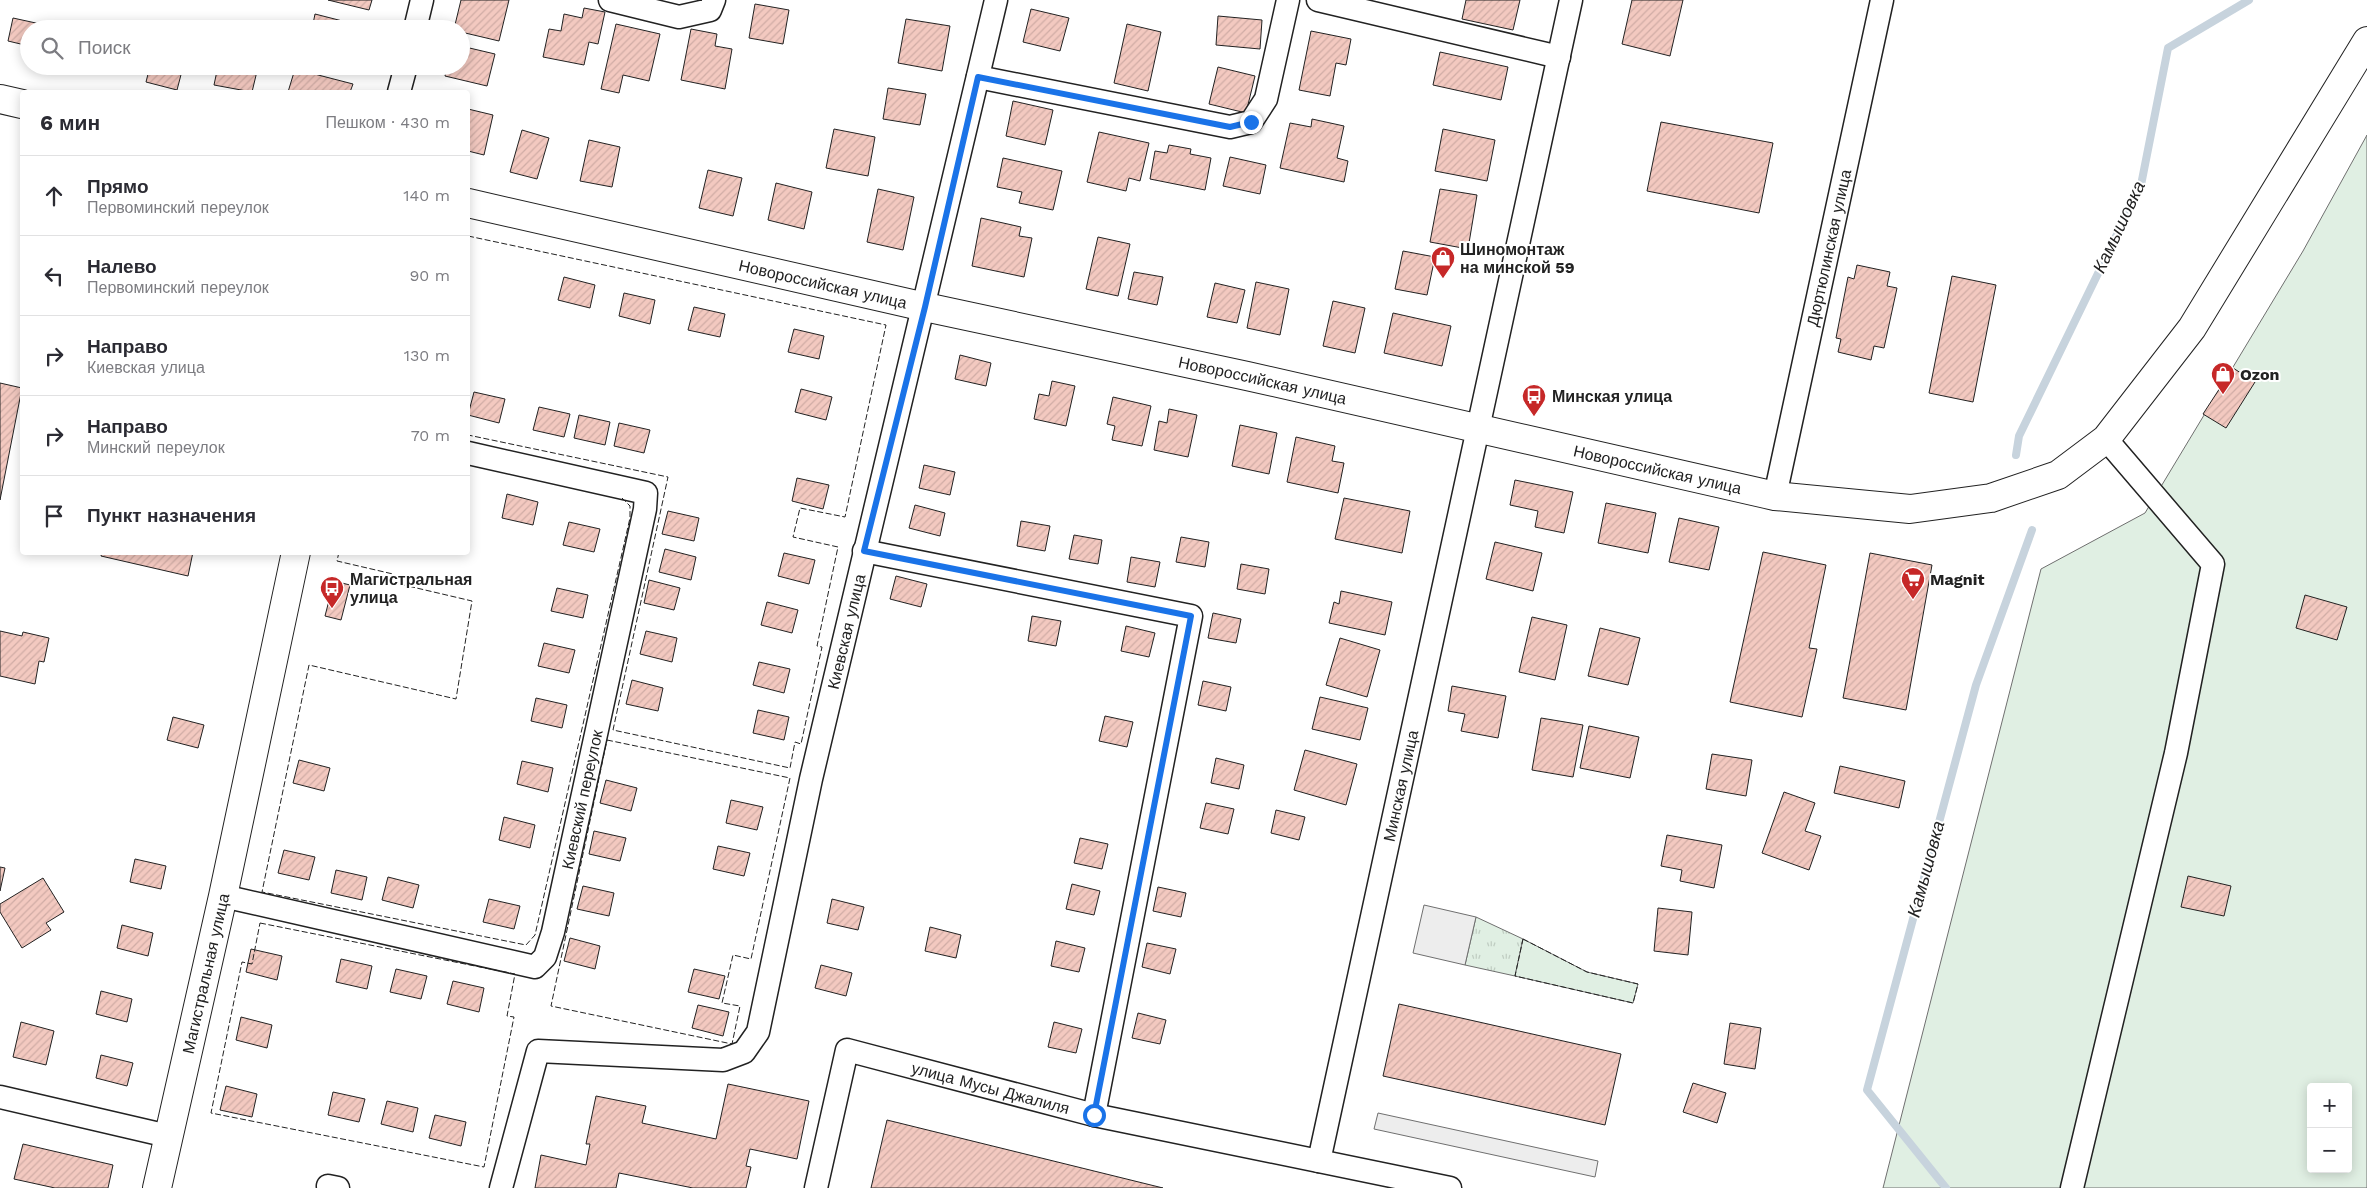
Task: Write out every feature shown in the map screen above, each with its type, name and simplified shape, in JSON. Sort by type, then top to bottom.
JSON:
[{"type":"main road","name":"Новороссийская улица","points":[[470,203],[925,307],[1775,496],[1910,509],[1991,498],[2058,475],[2106,439],[2192,328],[2367,41]]},
{"type":"main road","points":[[0,99],[20,104]]},
{"type":"main road","name":"Магистральная улица","points":[[157,1188],[223,896],[295,555]]},
{"type":"street","points":[[417,20],[422,0]]},
{"type":"street","points":[[610,0],[679,17],[710,10],[714,0]]},
{"type":"street","name":"Киевская улица","points":[[502,1188],[538,1051],[723,1060],[744,1052],[758,1032],[811,779],[864,551],[925,307],[996,0]]},
{"type":"street","points":[[978,77],[1230,127],[1251,122],[1266,99],[1288,0]]},
{"type":"street","points":[[1318,0],[1559,57]]},
{"type":"street","name":"Минская улица","points":[[1319,1161],[1571,0]]},
{"type":"street","name":"Дюртюлинская улица","points":[[1775,496],[1882,0]]},
{"type":"street","points":[[400,90],[404,75]]},
{"type":"street","points":[[2072,1188],[2176,754],[2213,564],[2106,439]]},
{"type":"street","name":"Киевский переулок","points":[[223,896],[535,967],[546,957],[643,519],[646,494],[470,453]]},
{"type":"street","points":[[864,551],[1191,616],[1094,1115]]},
{"type":"street","name":"улица Мусы Джалиля","points":[[816,1188],[847,1050],[1094,1115],[1450,1188]]},
{"type":"street","points":[[0,1097],[168,1136]]},
{"type":"green space","points":[[2367,135],[2367,1188],[1883,1188],[2041,569],[2145,513],[2303,251]]},
{"type":"green space","points":[[1476,917],[1523,939],[1515,976],[1465,965]]},
{"type":"green space","points":[[1523,939],[1587,972],[1638,984],[1633,1003],[1515,976]]},
{"type":"shaded area","points":[[1424,905],[1476,917],[1465,965],[1413,953]]},
{"type":"shaded area","points":[[1378,1113],[1598,1161],[1595,1177],[1374,1129]]},
{"type":"building","points":[[328,0],[372,0],[369,10]]},
{"type":"building","points":[[461,0],[509,0],[499,41],[470,34],[470,20],[456,20]]},
{"type":"building","points":[[1466,0],[1520,0],[1513,30],[1462,19]]},
{"type":"building","points":[[1632,0],[1683,0],[1670,56],[1622,44]]},
{"type":"building","points":[[755,4],[789,10],[783,44],[749,38]]},
{"type":"building","points":[[584,8],[605,12],[598,44],[589,42],[584,65],[543,57],[549,29],[561,31],[564,14],[582,18]]},
{"type":"building","points":[[1031,9],[1069,18],[1060,51],[1023,42]]},
{"type":"building","points":[[315,14],[339,20],[314,20]]},
{"type":"building","points":[[1218,16],[1262,20],[1260,49],[1216,45]]},
{"type":"building","points":[[13,18],[22,20],[20,20],[20,44],[8,41]]},
{"type":"building","points":[[906,19],[950,26],[942,71],[898,63]]},
{"type":"building","points":[[616,24],[660,34],[649,81],[623,75],[619,93],[601,89]]},
{"type":"building","points":[[1127,24],[1161,32],[1148,91],[1114,83]]},
{"type":"building","points":[[691,29],[717,34],[715,46],[732,49],[725,89],[681,80]]},
{"type":"building","points":[[1311,31],[1351,39],[1346,65],[1336,63],[1330,96],[1299,90]]},
{"type":"building","points":[[470,48],[495,54],[487,86],[445,76],[470,75]]},
{"type":"building","points":[[1440,52],[1508,67],[1501,100],[1433,85]]},
{"type":"building","points":[[1218,67],[1255,76],[1246,113],[1209,104]]},
{"type":"building","points":[[148,75],[181,75],[177,90],[146,82]]},
{"type":"building","points":[[216,75],[256,75],[252,90],[214,85]]},
{"type":"building","points":[[293,75],[318,75],[353,84],[351,90],[289,90]]},
{"type":"building","points":[[888,88],[926,94],[920,125],[883,119]]},
{"type":"building","points":[[1013,101],[1053,110],[1045,145],[1006,136]]},
{"type":"building","points":[[470,109],[493,115],[484,155],[470,152]]},
{"type":"building","points":[[1312,119],[1344,126],[1337,158],[1348,161],[1344,182],[1280,168],[1290,123],[1311,127]]},
{"type":"building","points":[[1661,122],[1773,143],[1759,213],[1647,191]]},
{"type":"building","points":[[834,129],[875,137],[868,176],[826,168]]},
{"type":"building","points":[[1443,129],[1495,140],[1487,181],[1435,171]]},
{"type":"building","points":[[522,130],[549,138],[537,179],[510,172]]},
{"type":"building","points":[[1099,132],[1149,143],[1140,181],[1129,178],[1126,191],[1087,182]]},
{"type":"building","points":[[589,140],[620,147],[612,187],[580,181]]},
{"type":"building","points":[[1169,145],[1191,149],[1190,154],[1211,158],[1205,190],[1150,179],[1155,151],[1167,153]]},
{"type":"building","points":[[1230,157],[1266,165],[1260,194],[1223,186]]},
{"type":"building","points":[[1003,158],[1062,171],[1053,210],[1019,203],[1022,192],[997,187]]},
{"type":"building","points":[[708,170],[742,178],[733,216],[699,208]]},
{"type":"building","points":[[776,183],[812,192],[804,229],[768,220]]},
{"type":"building","points":[[878,189],[914,197],[903,250],[867,242]]},
{"type":"building","points":[[1440,189],[1477,195],[1468,249],[1430,242]]},
{"type":"building","points":[[981,218],[1021,227],[1019,236],[1032,238],[1024,277],[972,266]]},
{"type":"building","points":[[1098,237],[1130,244],[1118,296],[1086,289]]},
{"type":"building","points":[[1403,251],[1435,257],[1427,295],[1395,289]]},
{"type":"building","points":[[1857,265],[1890,272],[1887,286],[1897,288],[1884,348],[1874,346],[1871,360],[1838,352],[1841,339],[1836,338],[1848,277],[1854,279]]},
{"type":"building","points":[[1134,272],[1163,277],[1157,305],[1128,299]]},
{"type":"building","points":[[1952,276],[1996,285],[1973,402],[1929,393]]},
{"type":"building","points":[[564,277],[595,285],[590,308],[558,300]]},
{"type":"building","points":[[1256,282],[1289,289],[1280,335],[1247,328]]},
{"type":"building","points":[[1215,283],[1245,290],[1237,323],[1207,317]]},
{"type":"building","points":[[624,293],[655,300],[650,324],[619,316]]},
{"type":"building","points":[[1333,301],[1365,308],[1355,353],[1323,346]]},
{"type":"building","points":[[694,307],[725,314],[720,337],[688,330]]},
{"type":"building","points":[[1393,313],[1451,326],[1442,366],[1384,353]]},
{"type":"building","points":[[794,329],[824,336],[819,359],[788,352]]},
{"type":"building","points":[[960,355],[991,363],[986,386],[955,379]]},
{"type":"building","points":[[2233,368],[2255,382],[2226,428],[2203,414]]},
{"type":"building","points":[[1052,381],[1075,386],[1066,426],[1034,419],[1039,394],[1049,396]]},
{"type":"building","points":[[0,383],[20,388],[20,398],[0,500]]},
{"type":"building","points":[[801,389],[832,397],[826,420],[795,412]]},
{"type":"building","points":[[474,392],[505,399],[499,423],[470,416]]},
{"type":"building","points":[[1113,397],[1151,406],[1142,446],[1112,440],[1115,426],[1107,424]]},
{"type":"building","points":[[539,407],[570,414],[564,437],[533,430]]},
{"type":"building","points":[[1169,409],[1197,415],[1188,457],[1154,450],[1159,421],[1167,423]]},
{"type":"building","points":[[579,415],[610,422],[605,445],[574,438]]},
{"type":"building","points":[[619,423],[650,430],[644,453],[614,446]]},
{"type":"building","points":[[1240,425],[1277,433],[1269,474],[1232,466]]},
{"type":"building","points":[[1296,437],[1335,446],[1332,461],[1344,463],[1338,493],[1287,482]]},
{"type":"building","points":[[924,465],[955,472],[950,495],[919,488]]},
{"type":"building","points":[[797,478],[829,485],[823,509],[792,501]]},
{"type":"building","points":[[1515,480],[1573,492],[1564,533],[1535,527],[1538,511],[1510,505]]},
{"type":"building","points":[[507,494],[538,502],[533,525],[502,518]]},
{"type":"building","points":[[1344,498],[1410,511],[1402,553],[1335,539]]},
{"type":"building","points":[[1606,503],[1656,513],[1648,553],[1598,543]]},
{"type":"building","points":[[915,505],[945,513],[940,536],[909,528]]},
{"type":"building","points":[[668,511],[699,518],[694,541],[662,534]]},
{"type":"building","points":[[1679,518],[1719,527],[1709,570],[1669,562]]},
{"type":"building","points":[[1021,521],[1050,526],[1045,551],[1017,546]]},
{"type":"building","points":[[569,522],[600,529],[594,552],[563,545]]},
{"type":"building","points":[[1074,535],[1102,540],[1098,564],[1069,559]]},
{"type":"building","points":[[1181,537],[1209,542],[1205,567],[1176,562]]},
{"type":"building","points":[[1495,542],[1542,553],[1533,591],[1486,579]]},
{"type":"building","points":[[665,549],[696,557],[691,580],[659,572]]},
{"type":"building","points":[[1763,552],[1826,565],[1809,648],[1817,649],[1802,717],[1730,702]]},
{"type":"building","points":[[784,553],[815,560],[809,584],[778,576]]},
{"type":"building","points":[[1870,553],[1932,565],[1906,710],[1843,698]]},
{"type":"building","points":[[101,555],[192,555],[188,576]]},
{"type":"building","points":[[1131,557],[1160,562],[1155,587],[1127,582]]},
{"type":"building","points":[[1241,564],[1269,569],[1265,594],[1237,589]]},
{"type":"building","points":[[896,576],[927,584],[921,607],[890,599]]},
{"type":"building","points":[[649,580],[680,588],[674,610],[644,603]]},
{"type":"building","points":[[334,581],[350,585],[341,620],[325,616]]},
{"type":"building","points":[[557,588],[588,595],[583,618],[551,611]]},
{"type":"building","points":[[1341,591],[1392,602],[1385,635],[1329,623],[1334,602],[1339,604]]},
{"type":"building","points":[[2305,595],[2347,607],[2337,640],[2296,628]]},
{"type":"building","points":[[767,602],[798,610],[792,633],[761,625]]},
{"type":"building","points":[[1213,613],[1241,619],[1236,643],[1208,638]]},
{"type":"building","points":[[1032,616],[1061,621],[1056,646],[1028,641]]},
{"type":"building","points":[[1532,617],[1567,625],[1555,680],[1519,672]]},
{"type":"building","points":[[1126,626],[1155,633],[1149,657],[1121,651]]},
{"type":"building","points":[[1600,628],[1640,638],[1628,685],[1588,676]]},
{"type":"building","points":[[0,631],[22,636],[23,632],[49,638],[44,662],[39,661],[35,684],[0,676]]},
{"type":"building","points":[[646,631],[677,638],[672,662],[640,654]]},
{"type":"building","points":[[1340,638],[1380,650],[1367,697],[1326,685]]},
{"type":"building","points":[[544,643],[575,650],[569,673],[538,666]]},
{"type":"building","points":[[759,662],[790,669],[784,693],[753,685]]},
{"type":"building","points":[[632,680],[663,688],[658,711],[626,704]]},
{"type":"building","points":[[1203,681],[1231,687],[1226,711],[1198,705]]},
{"type":"building","points":[[1452,686],[1506,696],[1498,738],[1461,731],[1465,714],[1448,711]]},
{"type":"building","points":[[1320,697],[1368,708],[1360,740],[1312,729]]},
{"type":"building","points":[[536,698],[567,705],[562,728],[531,721]]},
{"type":"building","points":[[758,710],[789,717],[784,740],[753,733]]},
{"type":"building","points":[[1105,716],[1133,722],[1127,747],[1099,741]]},
{"type":"building","points":[[173,717],[204,725],[198,748],[167,740]]},
{"type":"building","points":[[1541,718],[1583,725],[1573,777],[1532,770]]},
{"type":"building","points":[[1589,726],[1639,737],[1630,778],[1580,768]]},
{"type":"building","points":[[1305,750],[1357,764],[1346,805],[1294,790]]},
{"type":"building","points":[[1712,754],[1752,760],[1746,796],[1706,789]]},
{"type":"building","points":[[1216,758],[1244,765],[1239,789],[1211,783]]},
{"type":"building","points":[[299,760],[330,768],[324,791],[293,783]]},
{"type":"building","points":[[522,761],[553,768],[548,792],[517,784]]},
{"type":"building","points":[[1840,766],[1905,781],[1899,808],[1834,793]]},
{"type":"building","points":[[606,780],[637,788],[631,811],[600,803]]},
{"type":"building","points":[[1784,792],[1815,803],[1805,831],[1821,836],[1809,870],[1762,853]]},
{"type":"building","points":[[731,800],[763,807],[757,830],[726,823]]},
{"type":"building","points":[[1206,803],[1234,809],[1228,834],[1200,828]]},
{"type":"building","points":[[1276,810],[1305,817],[1299,840],[1271,833]]},
{"type":"building","points":[[504,817],[535,825],[530,848],[499,840]]},
{"type":"building","points":[[594,831],[626,838],[620,861],[589,854]]},
{"type":"building","points":[[1667,835],[1722,845],[1714,888],[1680,881],[1682,870],[1661,866]]},
{"type":"building","points":[[1080,838],[1108,844],[1102,869],[1074,863]]},
{"type":"building","points":[[718,846],[750,853],[744,876],[713,869]]},
{"type":"building","points":[[284,850],[315,857],[309,880],[278,873]]},
{"type":"building","points":[[135,859],[166,866],[161,889],[130,882]]},
{"type":"building","points":[[0,867],[5,868],[0,891]]},
{"type":"building","points":[[336,870],[367,877],[362,900],[331,893]]},
{"type":"building","points":[[2188,876],[2231,886],[2224,916],[2181,907]]},
{"type":"building","points":[[388,877],[419,885],[413,908],[382,900]]},
{"type":"building","points":[[43,878],[64,912],[46,923],[51,930],[22,948],[0,912],[0,904]]},
{"type":"building","points":[[1072,884],[1100,891],[1094,915],[1066,909]]},
{"type":"building","points":[[583,886],[614,893],[609,916],[577,909]]},
{"type":"building","points":[[1158,887],[1186,893],[1181,917],[1153,911]]},
{"type":"building","points":[[489,899],[520,906],[514,929],[483,922]]},
{"type":"building","points":[[832,899],[864,907],[858,930],[827,923]]},
{"type":"building","points":[[1658,908],[1692,912],[1688,955],[1654,951]]},
{"type":"building","points":[[122,925],[153,933],[148,956],[117,948]]},
{"type":"building","points":[[930,927],[961,935],[956,958],[925,951]]},
{"type":"building","points":[[570,938],[600,946],[595,969],[564,961]]},
{"type":"building","points":[[1056,941],[1085,948],[1079,972],[1051,966]]},
{"type":"building","points":[[1147,943],[1176,949],[1170,974],[1142,967]]},
{"type":"building","points":[[251,949],[282,956],[277,980],[246,972]]},
{"type":"building","points":[[341,959],[372,966],[367,989],[336,982]]},
{"type":"building","points":[[821,965],[852,973],[846,996],[815,988]]},
{"type":"building","points":[[396,969],[427,976],[421,999],[390,992]]},
{"type":"building","points":[[694,969],[725,976],[719,999],[688,992]]},
{"type":"building","points":[[453,981],[484,988],[479,1012],[447,1004]]},
{"type":"building","points":[[101,991],[132,999],[127,1022],[96,1014]]},
{"type":"building","points":[[1399,1004],[1621,1054],[1605,1125],[1383,1076]]},
{"type":"building","points":[[698,1005],[729,1012],[723,1036],[692,1028]]},
{"type":"building","points":[[1138,1013],[1166,1020],[1160,1044],[1132,1038]]},
{"type":"building","points":[[241,1017],[272,1025],[267,1048],[236,1040]]},
{"type":"building","points":[[21,1022],[54,1031],[46,1065],[13,1057]]},
{"type":"building","points":[[1054,1022],[1082,1029],[1076,1053],[1048,1047]]},
{"type":"building","points":[[1730,1023],[1761,1028],[1755,1069],[1724,1064]]},
{"type":"building","points":[[101,1055],[133,1063],[127,1086],[96,1078]]},
{"type":"building","points":[[1693,1083],[1726,1093],[1717,1123],[1683,1112]]},
{"type":"building","points":[[728,1084],[809,1101],[797,1159],[750,1149],[746,1166],[751,1167],[746,1188],[693,1188],[619,1173],[616,1188],[535,1188],[541,1155],[586,1165],[590,1144],[586,1144],[596,1096],[646,1106],[642,1123],[716,1139]]},
{"type":"building","points":[[226,1086],[257,1094],[252,1117],[220,1110]]},
{"type":"building","points":[[333,1092],[365,1099],[359,1122],[328,1115]]},
{"type":"building","points":[[387,1101],[418,1108],[413,1132],[381,1124]]},
{"type":"building","points":[[435,1115],[466,1122],[461,1146],[429,1138]]},
{"type":"building","points":[[887,1120],[1163,1188],[871,1188]]},
{"type":"building","points":[[23,1144],[113,1165],[108,1188],[55,1188],[14,1179]]},
{"type":"waterway","name":"Камышовка","points":[[2016,455],[2019,436],[2141,185],[2168,48],[2249,0]]},
{"type":"waterway","name":"Камышовка","points":[[1946,1188],[1867,1090],[1976,685],[2032,530]]},
{"type":"fence","points":[[470,236],[886,325],[845,517],[800,508],[793,537],[838,547],[817,646],[822,647],[801,744],[795,742],[790,768],[613,730],[668,477],[470,435]]},
{"type":"fence","points":[[338,555],[337,561],[393,574],[391,582],[472,601],[456,699],[309,665],[262,892],[526,945],[535,935],[630,518],[630,506],[622,498]]},
{"type":"fence","points":[[607,740],[790,778],[751,959],[733,955],[722,1003],[740,1006],[732,1044],[551,1006],[607,740]]},
{"type":"fence","points":[[260,923],[515,974],[507,1016],[514,1017],[484,1167],[211,1113],[242,962],[252,964],[260,923]]},
{"type":"fence","points":[[1523,939],[1587,972],[1638,984],[1633,1003],[1515,976],[1523,939]]},
{"type":"place","name":"Шиномонтаж на минской 59","points":[[1443,279]]},
{"type":"place","name":"Ozon","points":[[2223,395]]},
{"type":"place","name":"Минская улица","points":[[1534,417]]},
{"type":"place","name":"Magnit","points":[[1913,600]]},
{"type":"place","name":"Магистральная улица","points":[[332,609]]},
{"type":"route","points":[[1094,1115],[1191,616],[864,551],[925,307],[978,77],[1230,127],[1251,122]]}]
